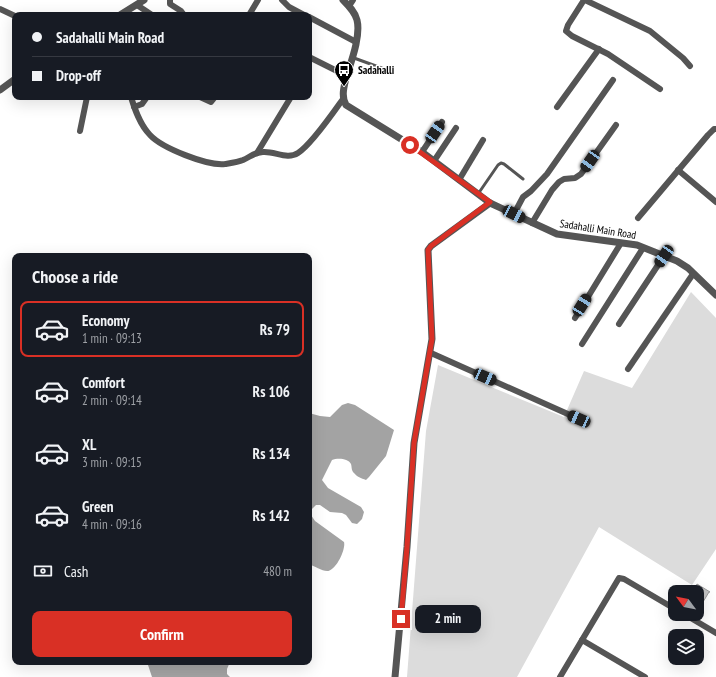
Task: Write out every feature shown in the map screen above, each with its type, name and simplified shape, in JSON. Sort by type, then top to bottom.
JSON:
[{"type":"street","points":[[125,12],[144,0]]},
{"type":"street","points":[[170,0],[170,4],[182,12]]},
{"type":"street","points":[[251,12],[258,0]]},
{"type":"street","points":[[282,0],[289,7],[298,12]]},
{"type":"street","points":[[132,100],[139,119],[146,130],[156,140],[174,150],[196,159],[225,164],[242,160],[257,153],[265,152],[285,156],[297,154],[305,148],[344,99],[344,87],[356,42],[358,23],[351,3],[343,0]]},
{"type":"street","points":[[660,89],[600,49],[572,36],[566,31],[568,25],[584,0],[650,31],[683,58],[690,66]]},
{"type":"street","points":[[137,5],[148,12]]},
{"type":"street","points":[[0,9],[12,15]]},
{"type":"street","points":[[312,19],[356,42]]},
{"type":"street","points":[[558,107],[600,49]]},
{"type":"street","points":[[312,58],[347,76]]},
{"type":"street","points":[[514,214],[523,197],[548,174],[613,80]]},
{"type":"street","points":[[0,90],[12,81]]},
{"type":"street","name":"Sadahalli Main Road","points":[[344,99],[346,105],[422,152],[490,202],[557,234],[637,246],[677,261],[716,295]]},
{"type":"street","points":[[80,131],[86,100]]},
{"type":"street","points":[[134,107],[142,104],[145,100]]},
{"type":"street","points":[[257,153],[288,100]]},
{"type":"street","points":[[422,152],[442,122]]},
{"type":"street","points":[[532,223],[552,190],[559,182],[575,178],[581,174],[616,125]]},
{"type":"street","points":[[434,161],[456,128]]},
{"type":"street","points":[[638,218],[712,131],[716,129]]},
{"type":"street","points":[[459,180],[483,140]]},
{"type":"street","points":[[678,170],[716,202]]},
{"type":"street","points":[[395,677],[407,547],[414,443],[432,339],[428,250],[431,246],[490,202]]},
{"type":"street","points":[[575,318],[621,243]]},
{"type":"street","points":[[582,344],[643,248]]},
{"type":"street","points":[[619,324],[664,256]]},
{"type":"street","points":[[628,368],[693,274]]},
{"type":"street","points":[[430,353],[579,419]]},
{"type":"street","points":[[560,677],[618,579],[621,578],[668,605]]},
{"type":"street","points":[[696,621],[716,633]]},
{"type":"street","points":[[582,640],[645,677]]},
{"type":"lane","points":[[352,58],[387,70]]},
{"type":"lane","points":[[478,194],[501,163],[523,179]]},
{"type":"shaded area","points":[[691,292],[716,318],[716,549],[692,585],[599,527],[517,677],[407,677],[426,431],[438,365],[564,417],[584,371],[632,388]]},
{"type":"shaded area","points":[[348,403],[355,405],[394,430],[386,456],[366,480],[359,477],[352,471],[350,462],[337,459],[332,460],[322,480],[328,488],[361,507],[364,512],[362,519],[357,524],[352,523],[346,515],[342,513],[330,512],[320,505],[316,505],[312,509],[312,414],[330,417],[342,405]]},
{"type":"shaded area","points":[[312,516],[315,521],[344,542],[340,559],[337,564],[327,571],[312,565]]},
{"type":"shaded area","points":[[148,665],[229,665],[227,674],[230,677],[152,677]]},
{"type":"building","points":[[704,588],[709,592],[704,600]]},
{"type":"place","name":"Sadahalli","points":[[344,87]]},
{"type":"route","points":[[401,619],[414,443],[432,339],[428,250],[431,246],[490,202],[422,152],[410,145]]}]
